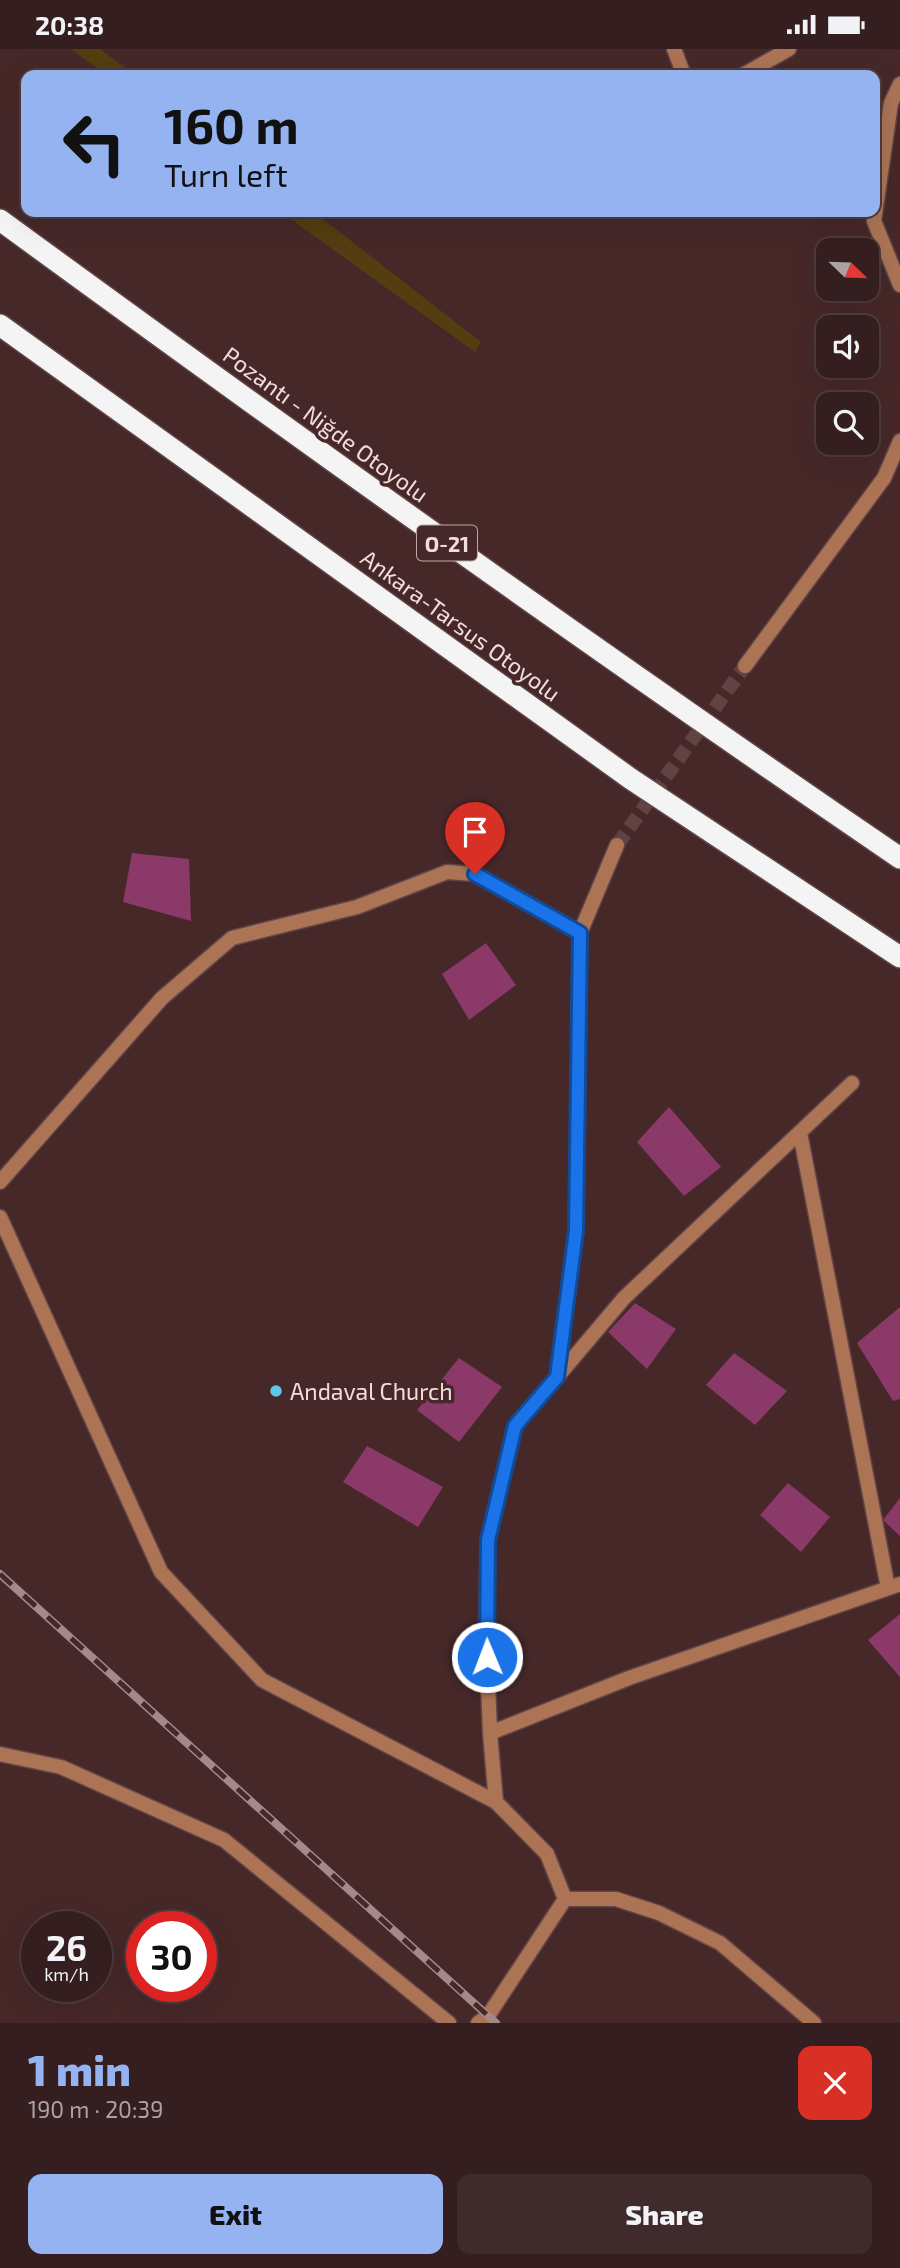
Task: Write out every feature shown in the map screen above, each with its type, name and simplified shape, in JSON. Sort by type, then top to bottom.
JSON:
[{"type":"highway","name":"Pozantı - Niğde Otoyolu","points":[[0,220],[250,403],[662,696],[900,858]]},
{"type":"highway","name":"Ankara-Tarsus Otoyolu","points":[[0,325],[631,779],[900,957]]},
{"type":"street","points":[[674,49],[682,70]]},
{"type":"street","points":[[752,70],[789,49]]},
{"type":"street","points":[[880,180],[891,103],[900,84]]},
{"type":"street","points":[[875,217],[874,222],[900,285]]},
{"type":"street","points":[[745,666],[884,478],[900,441]]},
{"type":"street","points":[[557,1377],[576,1231],[580,933],[617,845]]},
{"type":"street","points":[[0,1182],[162,998],[232,938],[357,907],[447,872],[475,874],[580,933]]},
{"type":"street","points":[[496,1802],[486,1632],[488,1540],[515,1426],[624,1298],[852,1083]]},
{"type":"street","points":[[491,1733],[629,1678],[894,1586],[800,1133]]},
{"type":"street","points":[[0,1217],[161,1572],[262,1680],[496,1802],[547,1853],[565,1899]]},
{"type":"street","points":[[0,1754],[61,1767],[224,1840],[449,2023]]},
{"type":"street","points":[[478,2023],[488,2016],[565,1899]]},
{"type":"street","points":[[565,1899],[616,1899],[659,1913],[719,1943],[814,2023]]},
{"type":"shaded area","points":[[71,49],[100,49],[128,70],[99,70]]},
{"type":"shaded area","points":[[288,217],[320,217],[481,342],[475,352]]},
{"type":"building","points":[[132,853],[189,859],[191,921],[123,902]]},
{"type":"building","points":[[486,943],[516,985],[469,1020],[442,974]]},
{"type":"building","points":[[669,1107],[721,1167],[684,1196],[637,1142]]},
{"type":"building","points":[[635,1303],[676,1329],[647,1369],[608,1332]]},
{"type":"building","points":[[900,1307],[900,1399],[893,1401],[857,1343]]},
{"type":"building","points":[[734,1353],[787,1391],[755,1425],[706,1385]]},
{"type":"building","points":[[459,1358],[502,1387],[459,1442],[417,1410]]},
{"type":"building","points":[[367,1446],[443,1487],[418,1527],[343,1482]]},
{"type":"building","points":[[788,1483],[830,1517],[801,1552],[760,1515]]},
{"type":"building","points":[[900,1498],[900,1536],[883,1520]]},
{"type":"building","points":[[900,1614],[900,1677],[868,1640]]},
{"type":"tunnel","points":[[617,845],[745,666]]},
{"type":"railway","points":[[0,1574],[496,2023]]},
{"type":"place","name":"Andaval Church","points":[[276,1391]]},
{"type":"route","points":[[475,874],[580,933],[576,1231],[557,1377],[515,1426],[488,1540],[487,1657]]}]
